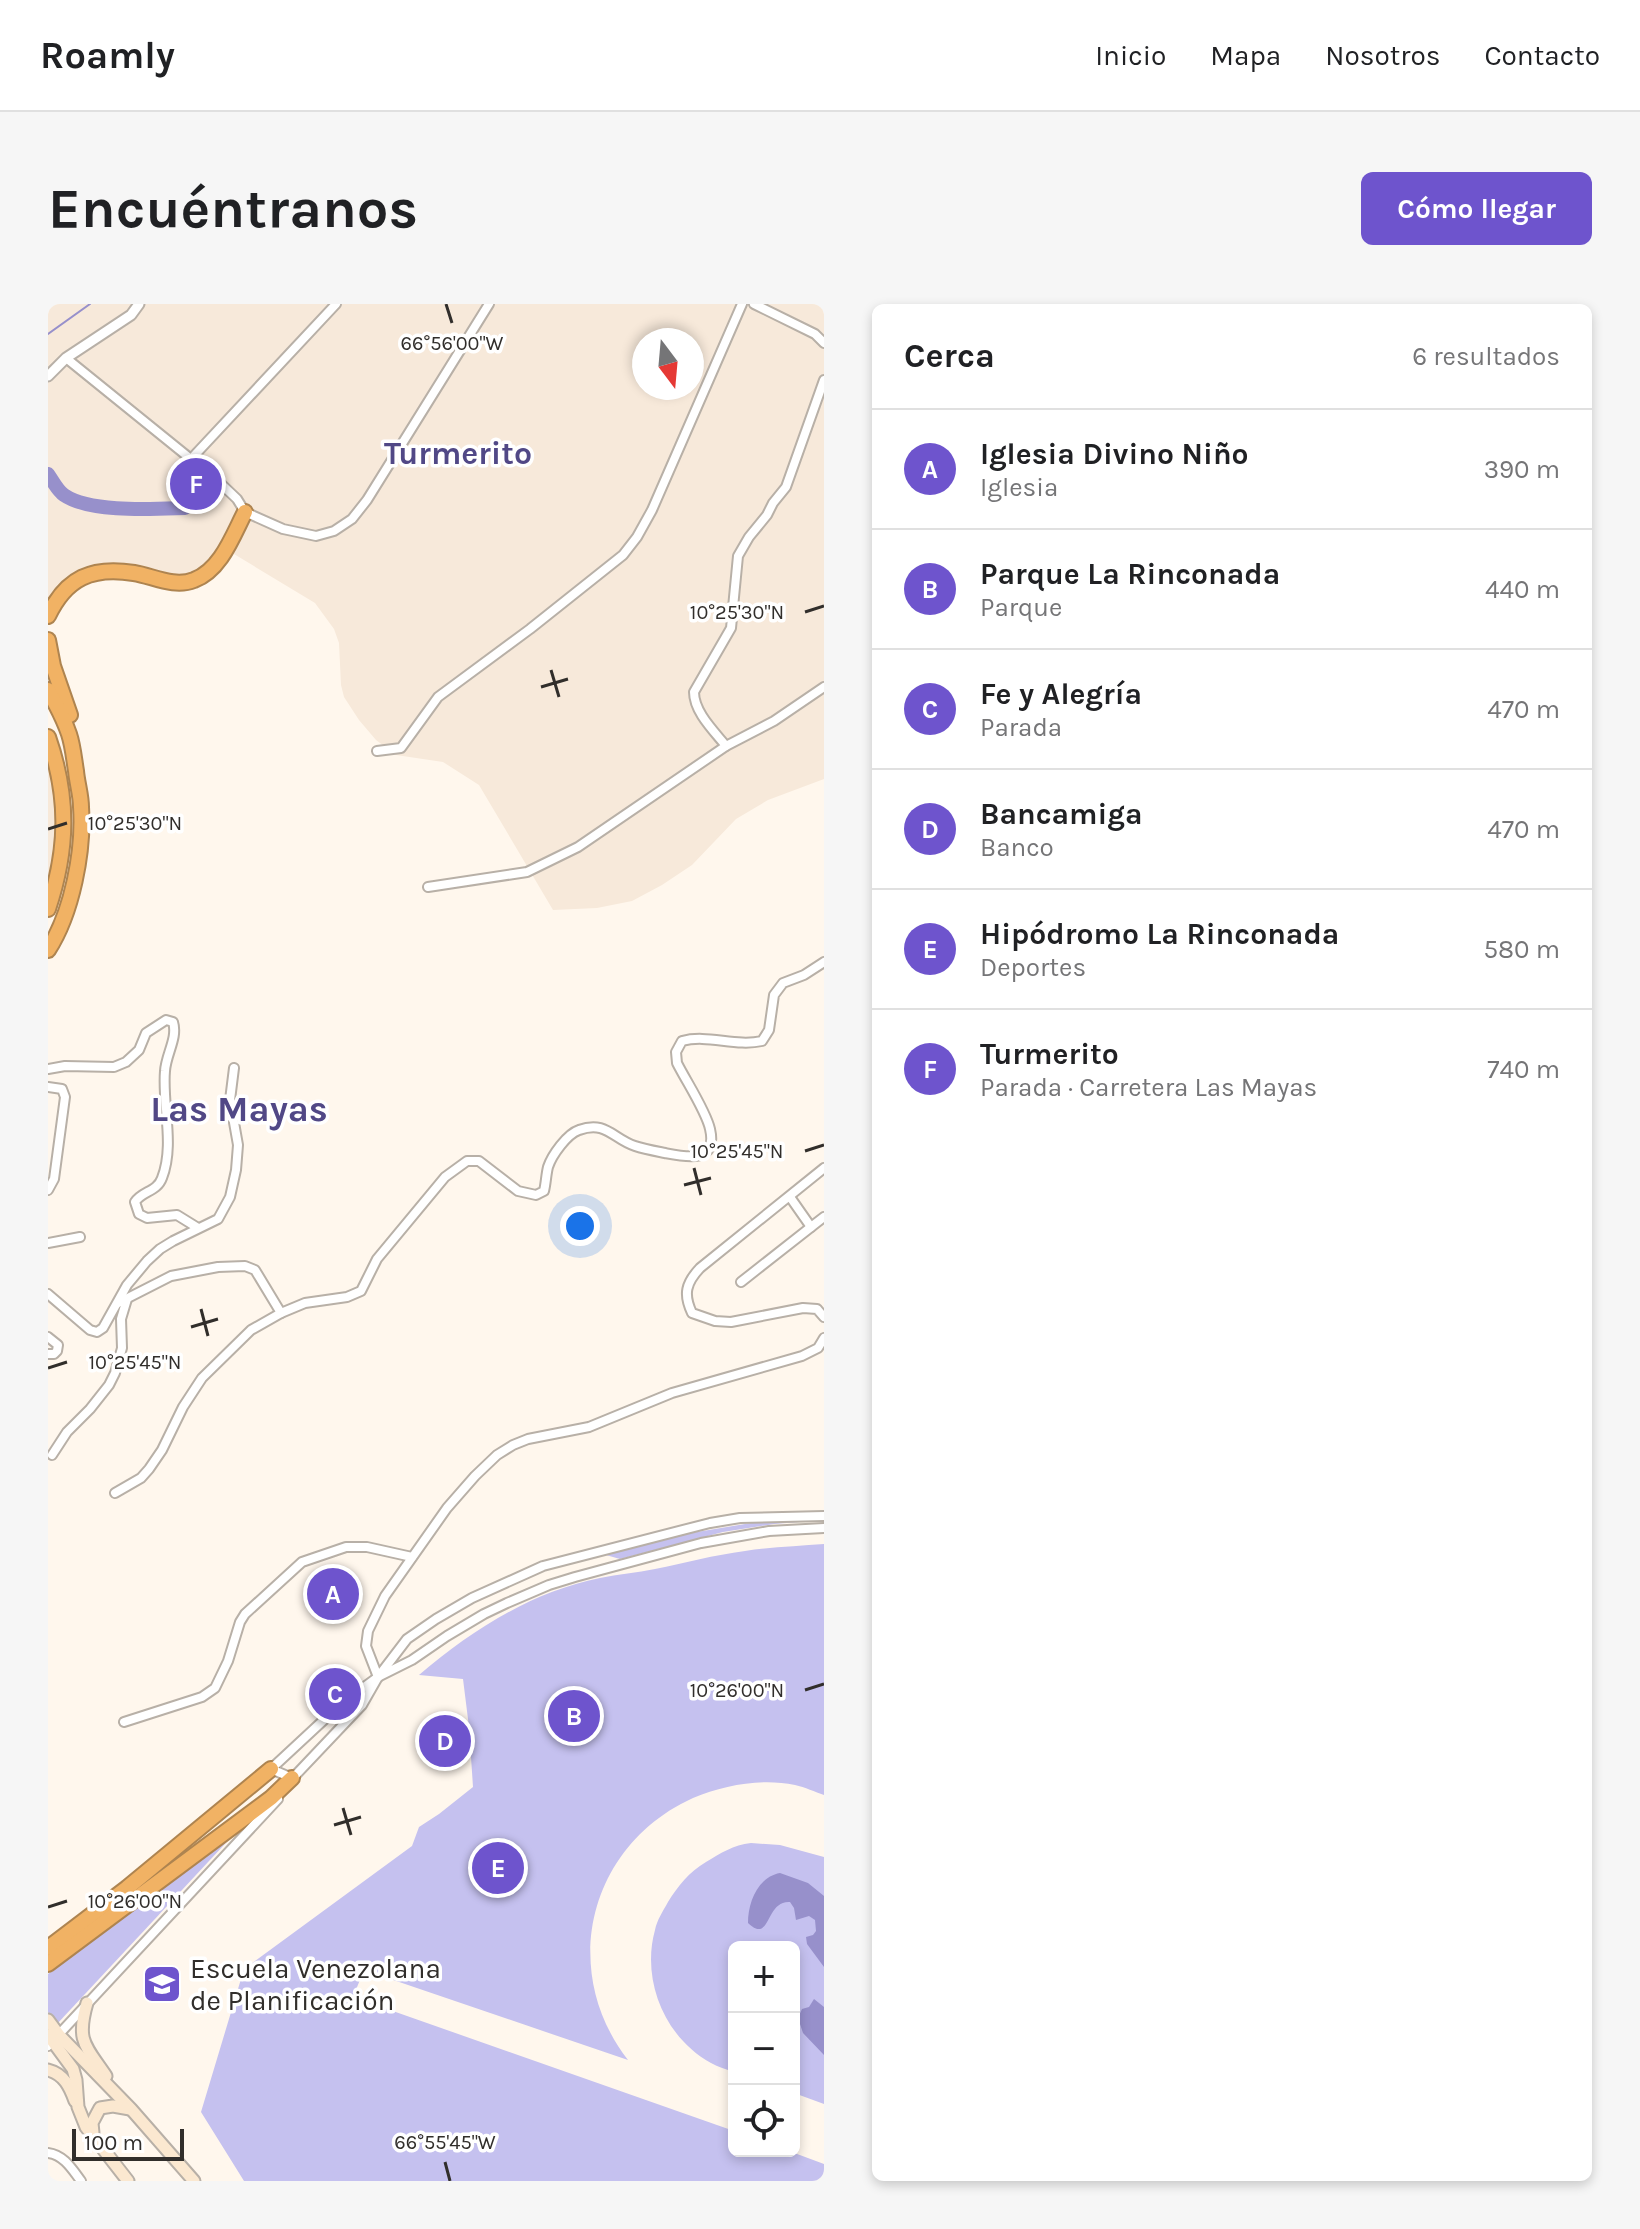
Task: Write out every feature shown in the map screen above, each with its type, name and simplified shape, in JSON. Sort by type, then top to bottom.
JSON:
[{"type":"highway","points":[[48,616],[64,590],[76,580],[89,575],[133,573],[165,581],[193,581],[206,573],[223,553],[245,512]]},
{"type":"highway","points":[[48,640],[53,666],[78,736],[85,778],[81,804]]},
{"type":"highway","points":[[48,690],[64,720],[81,804],[77,869],[67,912],[48,950]]},
{"type":"highway","points":[[48,737],[62,798],[63,845],[59,877],[48,909]]},
{"type":"highway","points":[[48,1948],[127,1888],[271,1769]]},
{"type":"highway","points":[[48,1964],[271,1798],[292,1778]]},
{"type":"main road","points":[[87,2003],[81,2022],[82,2038],[113,2091]]},
{"type":"main road","points":[[48,2020],[52,2039],[73,2069],[78,2107]]},
{"type":"main road","points":[[52,2039],[113,2091],[194,2181]]},
{"type":"main road","points":[[48,2070],[65,2080],[86,2127],[128,2181]]},
{"type":"main road","points":[[94,2139],[92,2123],[100,2108],[113,2106],[131,2109]]},
{"type":"street","points":[[48,376],[66,358],[131,315],[139,304]]},
{"type":"street","points":[[191,459],[336,304]]},
{"type":"street","points":[[66,358],[218,481],[237,499],[245,512],[283,529],[316,536],[334,531],[352,519],[367,500],[489,304]]},
{"type":"street","points":[[377,751],[401,748],[438,697],[623,555],[652,510],[742,304]]},
{"type":"street","points":[[754,304],[815,334],[824,343]]},
{"type":"street","points":[[726,746],[698,709],[694,692],[731,628],[738,556],[786,487],[824,380]]},
{"type":"street","points":[[428,887],[527,872],[578,847],[726,746],[774,721],[824,687]]},
{"type":"street","points":[[115,1493],[141,1478],[149,1469],[202,1378],[251,1330],[305,1303],[347,1297],[361,1291],[377,1259],[445,1177],[467,1161],[479,1161],[518,1191],[536,1195],[544,1191],[549,1164],[571,1134],[580,1129],[604,1128],[632,1146],[681,1157],[697,1157],[706,1152],[710,1144],[710,1130],[677,1063],[676,1052],[682,1041],[694,1038],[750,1044],[762,1041],[769,1030],[774,995],[783,983],[804,975],[824,962]]},
{"type":"street","points":[[48,1069],[65,1066],[114,1067],[126,1062],[139,1050],[146,1033],[166,1020],[173,1022],[176,1030],[165,1069],[167,1159],[162,1180],[157,1187],[139,1197],[135,1208],[147,1218],[177,1215],[198,1228]]},
{"type":"street","points":[[48,1294],[90,1330],[97,1332],[103,1328],[127,1285],[153,1255],[218,1219],[230,1197],[236,1170],[238,1145],[230,1100],[234,1068]]},
{"type":"street","points":[[48,1087],[62,1089],[65,1097],[54,1179],[48,1190]]},
{"type":"street","points":[[824,1168],[700,1268],[690,1279],[685,1293],[692,1313],[715,1321],[755,1319],[803,1308],[817,1309],[824,1317]]},
{"type":"street","points":[[790,1197],[811,1227]]},
{"type":"street","points":[[741,1282],[824,1217]]},
{"type":"street","points":[[48,1243],[80,1237]]},
{"type":"street","points":[[117,1304],[171,1276],[218,1267],[245,1266],[255,1270],[281,1313]]},
{"type":"street","points":[[52,1455],[74,1423],[109,1385],[115,1373],[122,1348],[121,1319],[127,1298]]},
{"type":"street","points":[[48,1337],[58,1345],[54,1354],[48,1354]]},
{"type":"street","points":[[378,1677],[366,1646],[368,1631],[385,1596],[447,1508],[497,1455],[513,1445],[542,1435],[589,1427],[672,1393],[802,1356],[818,1348],[824,1338]]},
{"type":"street","points":[[52,2039],[276,1802],[292,1778],[362,1705],[378,1677],[407,1639],[436,1619],[484,1592],[543,1566],[710,1523],[756,1517],[824,1516]]},
{"type":"street","points":[[292,1778],[271,1769],[341,1704],[378,1677],[412,1660],[484,1614],[549,1585],[701,1543],[769,1531],[824,1528]]},
{"type":"street","points":[[124,1722],[202,1697],[215,1688],[245,1614],[302,1562],[346,1547],[367,1547],[412,1557]]},
{"type":"street","points":[[48,2153],[66,2161],[81,2181]]},
{"type":"shaded area","points":[[48,304],[824,304],[824,779],[768,800],[736,819],[692,865],[632,901],[597,908],[553,910],[479,785],[443,762],[396,755],[376,740],[359,720],[344,697],[339,643],[334,629],[315,603],[224,548],[194,578],[108,575],[80,581],[48,618]]},
{"type":"shaded area","points":[[48,762],[58,819],[57,851],[48,898]]},
{"type":"shaded area","points":[[824,1520],[723,1532],[620,1559],[606,1555],[691,1533],[751,1523]]},
{"type":"shaded area","points":[[824,1544],[824,1795],[795,1785],[770,1782],[717,1790],[693,1798],[657,1819],[629,1846],[608,1878],[595,1913],[590,1950],[594,1988],[606,2025],[628,2060],[364,1970],[353,1997],[728,2129],[728,2157],[800,2155],[824,2164],[824,2181],[244,2181],[201,2112],[244,1969],[412,1846],[419,1827],[473,1787],[463,1679],[419,1675],[481,1628],[550,1593],[607,1577],[765,1548]]},
{"type":"shaded area","points":[[237,1831],[57,2024],[48,2012],[48,1974]]},
{"type":"shaded area","points":[[751,1843],[780,1845],[824,1857],[824,2104],[800,2095],[800,1941],[728,1941],[728,2070],[711,2063],[681,2039],[660,2006],[651,1968],[655,1930],[660,1916],[684,1880],[700,1866],[738,1846]]},
{"type":"shaded area","points":[[780,1873],[808,1883],[824,1896],[824,1967],[807,1944],[806,1937],[816,1931],[815,1920],[809,1916],[796,1920],[790,1902],[776,1908],[761,1929],[748,1923],[750,1907],[760,1885],[772,1875]]},
{"type":"shaded area","points":[[814,1999],[824,2007],[824,2055],[803,2033],[800,2024],[802,2009],[809,2007]]},
{"type":"waterway","points":[[48,334],[90,304]]},
{"type":"waterway","points":[[48,474],[64,495],[89,505],[122,509],[185,508]]},
{"type":"place","name":"Turmerito","points":[[196,484]]},
{"type":"place","name":"Iglesia Divino Niño","points":[[333,1594]]},
{"type":"place","name":"Fe y Alegría","points":[[335,1694]]},
{"type":"place","name":"Parque La Rinconada","points":[[574,1716]]},
{"type":"place","name":"Bancamiga","points":[[445,1741]]},
{"type":"place","name":"Hipódromo La Rinconada","points":[[498,1868]]},
{"type":"place","name":"Escuela Venezolana de Planificación","points":[[162,1984]]},
{"type":"district","name":"Turmerito","points":[[458,453]]},
{"type":"district","name":"Las Mayas","points":[[239,1108]]}]
